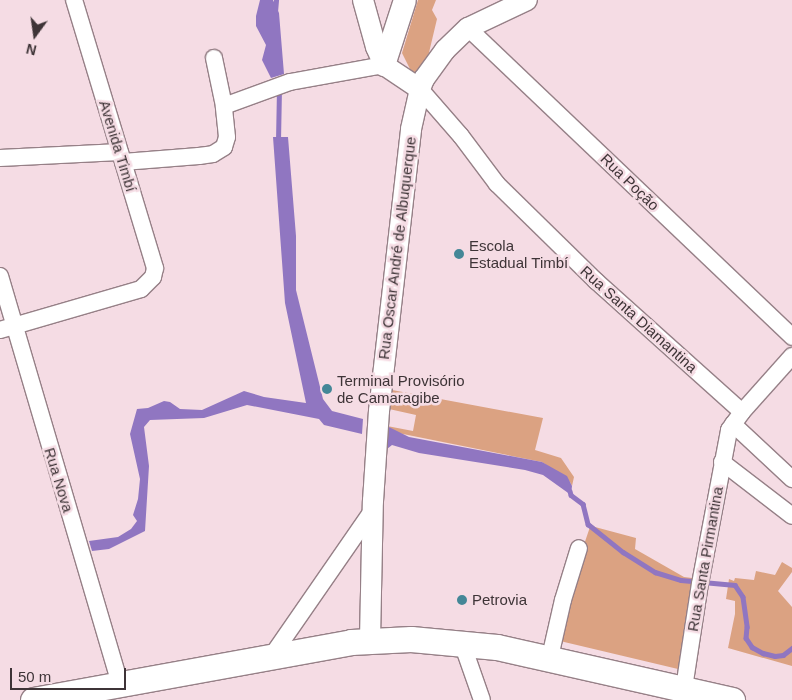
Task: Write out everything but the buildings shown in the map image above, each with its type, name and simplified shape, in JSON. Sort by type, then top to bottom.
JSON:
[{"type":"main road","points":[[384,66],[405,0]]},
{"type":"main road","points":[[33,700],[370,639],[411,639],[462,643],[550,657],[732,700]]},
{"type":"street","name":"Avenida Timbí","points":[[6,327],[141,289],[153,277],[154,268],[74,0]]},
{"type":"street","points":[[363,0],[376,47],[384,66],[420,90]]},
{"type":"street","name":"Rua Oscar André de Albuquerque","points":[[370,639],[372,511],[379,411],[410,138],[420,90],[424,79],[445,50],[468,28],[527,0]]},
{"type":"street","name":"Rua Poção","points":[[468,28],[792,337]]},
{"type":"street","points":[[0,158],[214,154],[224,148],[227,137],[224,106],[214,58]]},
{"type":"street","points":[[224,106],[290,82],[384,66]]},
{"type":"street","name":"Rua Santa Diamantina","points":[[420,90],[461,136],[497,184],[792,479]]},
{"type":"street","name":"Rua Nova","points":[[0,276],[6,327],[120,684]]},
{"type":"street","points":[[735,422],[792,356]]},
{"type":"street","name":"Rua Santa Pirmantina","points":[[684,688],[701,577],[722,462],[735,422]]},
{"type":"street","points":[[722,462],[792,516]]},
{"type":"street","points":[[270,657],[372,511]]},
{"type":"street","points":[[550,657],[563,600],[579,548]]},
{"type":"street","points":[[462,643],[482,700]]},
{"type":"shaded area","points":[[260,0],[273,0],[279,13],[284,74],[271,78],[262,60],[266,45],[256,26],[256,16]]},
{"type":"shaded area","points":[[418,0],[436,0],[432,10],[437,19],[427,61],[417,83],[402,53]]},
{"type":"shaded area","points":[[273,137],[288,137],[296,236],[296,290],[323,399],[332,411],[363,419],[362,434],[324,425],[319,419],[247,405],[204,418],[150,420],[144,427],[149,466],[145,531],[109,549],[92,551],[89,541],[118,537],[131,529],[137,521],[133,515],[138,499],[140,479],[130,434],[137,409],[148,408],[164,401],[170,402],[180,409],[202,410],[244,391],[264,397],[306,403],[285,303]]},
{"type":"shaded area","points":[[392,390],[543,418],[535,450],[561,458],[574,477],[572,486],[570,482],[542,462],[398,433],[387,426],[413,431],[416,415],[389,409]]},
{"type":"shaded area","points":[[387,426],[409,437],[542,462],[567,476],[572,486],[571,495],[543,475],[525,470],[419,453],[392,445],[387,449]]},
{"type":"shaded area","points":[[591,524],[595,527],[636,538],[635,549],[684,577],[692,578],[678,669],[560,641],[576,568]]},
{"type":"shaded area","points":[[782,562],[792,568],[792,572],[778,591],[792,607],[792,666],[728,648],[735,614],[735,601],[726,599],[729,579],[734,581],[735,578],[754,580],[756,571],[775,575]]},
{"type":"waterway","points":[[275,12],[276,0]]},
{"type":"waterway","points":[[278,141],[279,89]]},
{"type":"waterway","points":[[570,491],[571,495],[583,504],[588,524],[623,552],[655,572],[681,580],[735,585],[743,597],[747,627],[746,638],[752,647],[763,653],[775,656],[783,655],[792,648]]},
{"type":"place","name":"Escola Estadual Timbí","points":[[459,254]]},
{"type":"place","name":"Terminal Provisório de Camaragibe","points":[[327,389]]},
{"type":"place","name":"Petrovia","points":[[462,600]]}]
